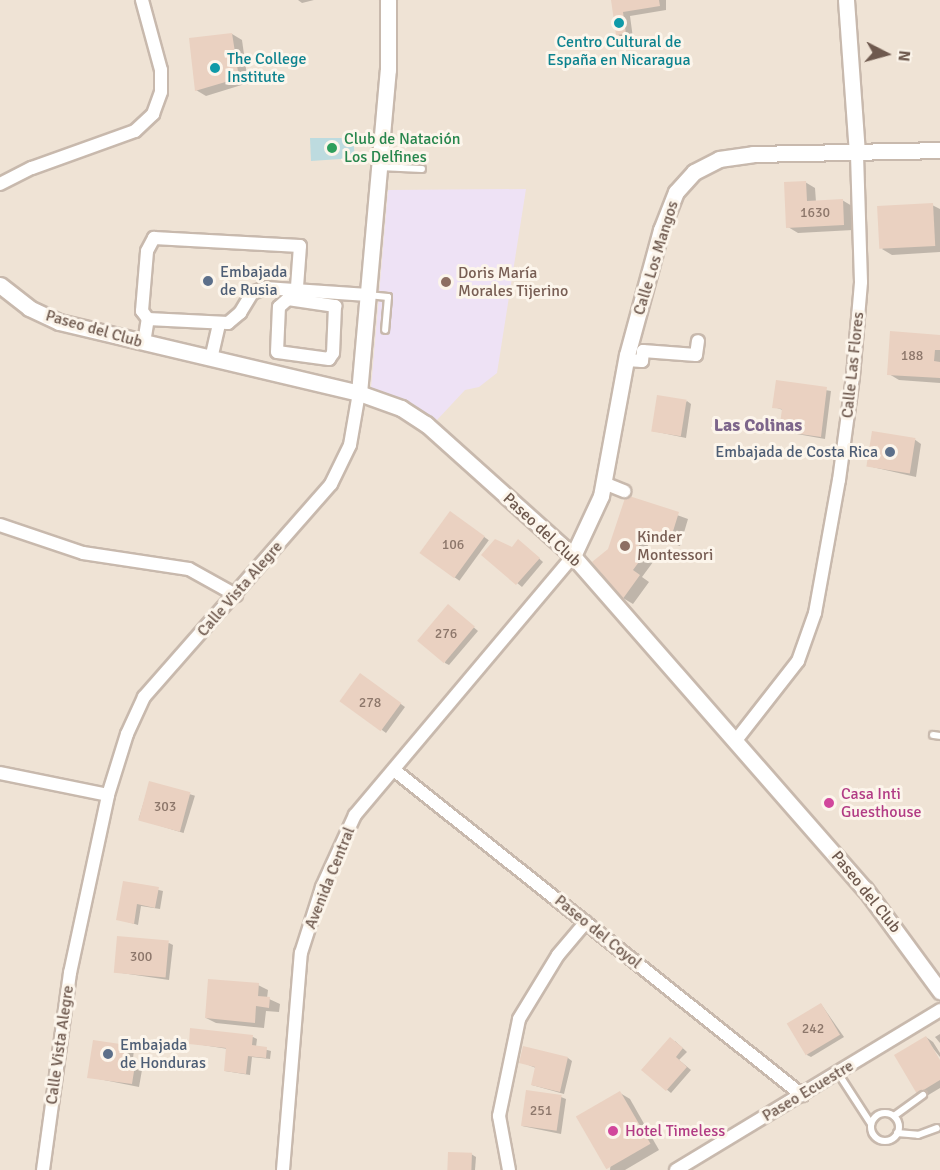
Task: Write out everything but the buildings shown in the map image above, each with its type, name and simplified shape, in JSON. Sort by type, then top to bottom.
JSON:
[{"type":"street","points":[[0,184],[32,168],[135,131],[153,114],[161,92],[161,70],[142,0]]},
{"type":"street","name":"Calle Vista Alegre","points":[[43,1170],[70,973],[108,795],[144,697],[236,595],[331,484],[350,445],[359,393],[388,70],[388,0]]},
{"type":"street","name":"Calle Las Flores","points":[[737,739],[798,661],[814,613],[839,480],[853,376],[861,282],[857,153],[846,0]]},
{"type":"street","name":"Calle Los Mangos","points":[[573,556],[604,483],[627,360],[661,230],[676,192],[694,172],[719,159],[753,154],[940,150]]},
{"type":"street","points":[[144,343],[148,319],[142,311],[147,251],[154,238],[300,246],[296,295]]},
{"type":"street","name":"Paseo del Club","points":[[0,285],[28,308],[59,322],[359,393],[401,408],[426,424],[573,556],[737,739],[865,889],[940,991]]},
{"type":"street","points":[[148,319],[219,323],[234,320],[252,293],[264,288],[296,295],[335,306],[333,353],[329,359],[277,352],[279,306],[282,301],[296,295],[368,295]]},
{"type":"street","points":[[211,359],[219,323]]},
{"type":"street","points":[[627,360],[642,361],[643,351],[696,355],[698,341]]},
{"type":"street","points":[[604,483],[624,491]]},
{"type":"street","points":[[0,525],[82,553],[142,559],[189,569],[236,595]]},
{"type":"street","name":"Avenida Central","points":[[283,1170],[301,953],[322,887],[355,815],[573,556]]},
{"type":"street","name":"Paseo del Coyol","points":[[394,770],[802,1095]]},
{"type":"street","points":[[0,773],[108,795]]},
{"type":"street","points":[[509,1170],[499,1116],[519,1019],[558,955],[586,922]]},
{"type":"street","name":"Paseo Ecuestre","points":[[676,1170],[940,1010]]},
{"type":"lane","points":[[379,167],[422,169]]},
{"type":"lane","points":[[368,295],[388,297],[385,330]]},
{"type":"lane","points":[[838,1073],[871,1124],[873,1134],[881,1140],[890,1140],[897,1133],[898,1124],[894,1116]]},
{"type":"lane","points":[[871,1124],[880,1114],[894,1116],[923,1095]]},
{"type":"lane","points":[[897,1133],[918,1135],[937,1128]]},
{"type":"shaded area","points":[[0,0],[940,0],[940,1170],[0,1170]]},
{"type":"shaded area","name":"Doris María Morales Tijerino","points":[[526,189],[497,373],[479,387],[465,390],[437,420],[371,388],[388,190]]},
{"type":"water","name":"Club de Natación Los Delfines","points":[[310,138],[353,138],[355,158],[311,161]]},
{"type":"place","name":"Centro Cultural de España en Nicaragua","points":[[619,23]]},
{"type":"place","name":"The College Institute","points":[[215,68]]},
{"type":"place","name":"Club de Natación Los Delfines","points":[[332,148]]},
{"type":"place","name":"Embajada de Rusia","points":[[208,281]]},
{"type":"place","name":"Doris María Morales Tijerino","points":[[446,282]]},
{"type":"place","name":"Embajada de Costa Rica","points":[[890,452]]},
{"type":"place","name":"Kinder Montessori","points":[[625,546]]},
{"type":"place","name":"Casa Inti Guesthouse","points":[[829,803]]},
{"type":"place","name":"Embajada de Honduras","points":[[108,1054]]},
{"type":"place","name":"Hotel Timeless","points":[[613,1131]]},
{"type":"district","name":"Las Colinas","points":[[758,425]]}]
